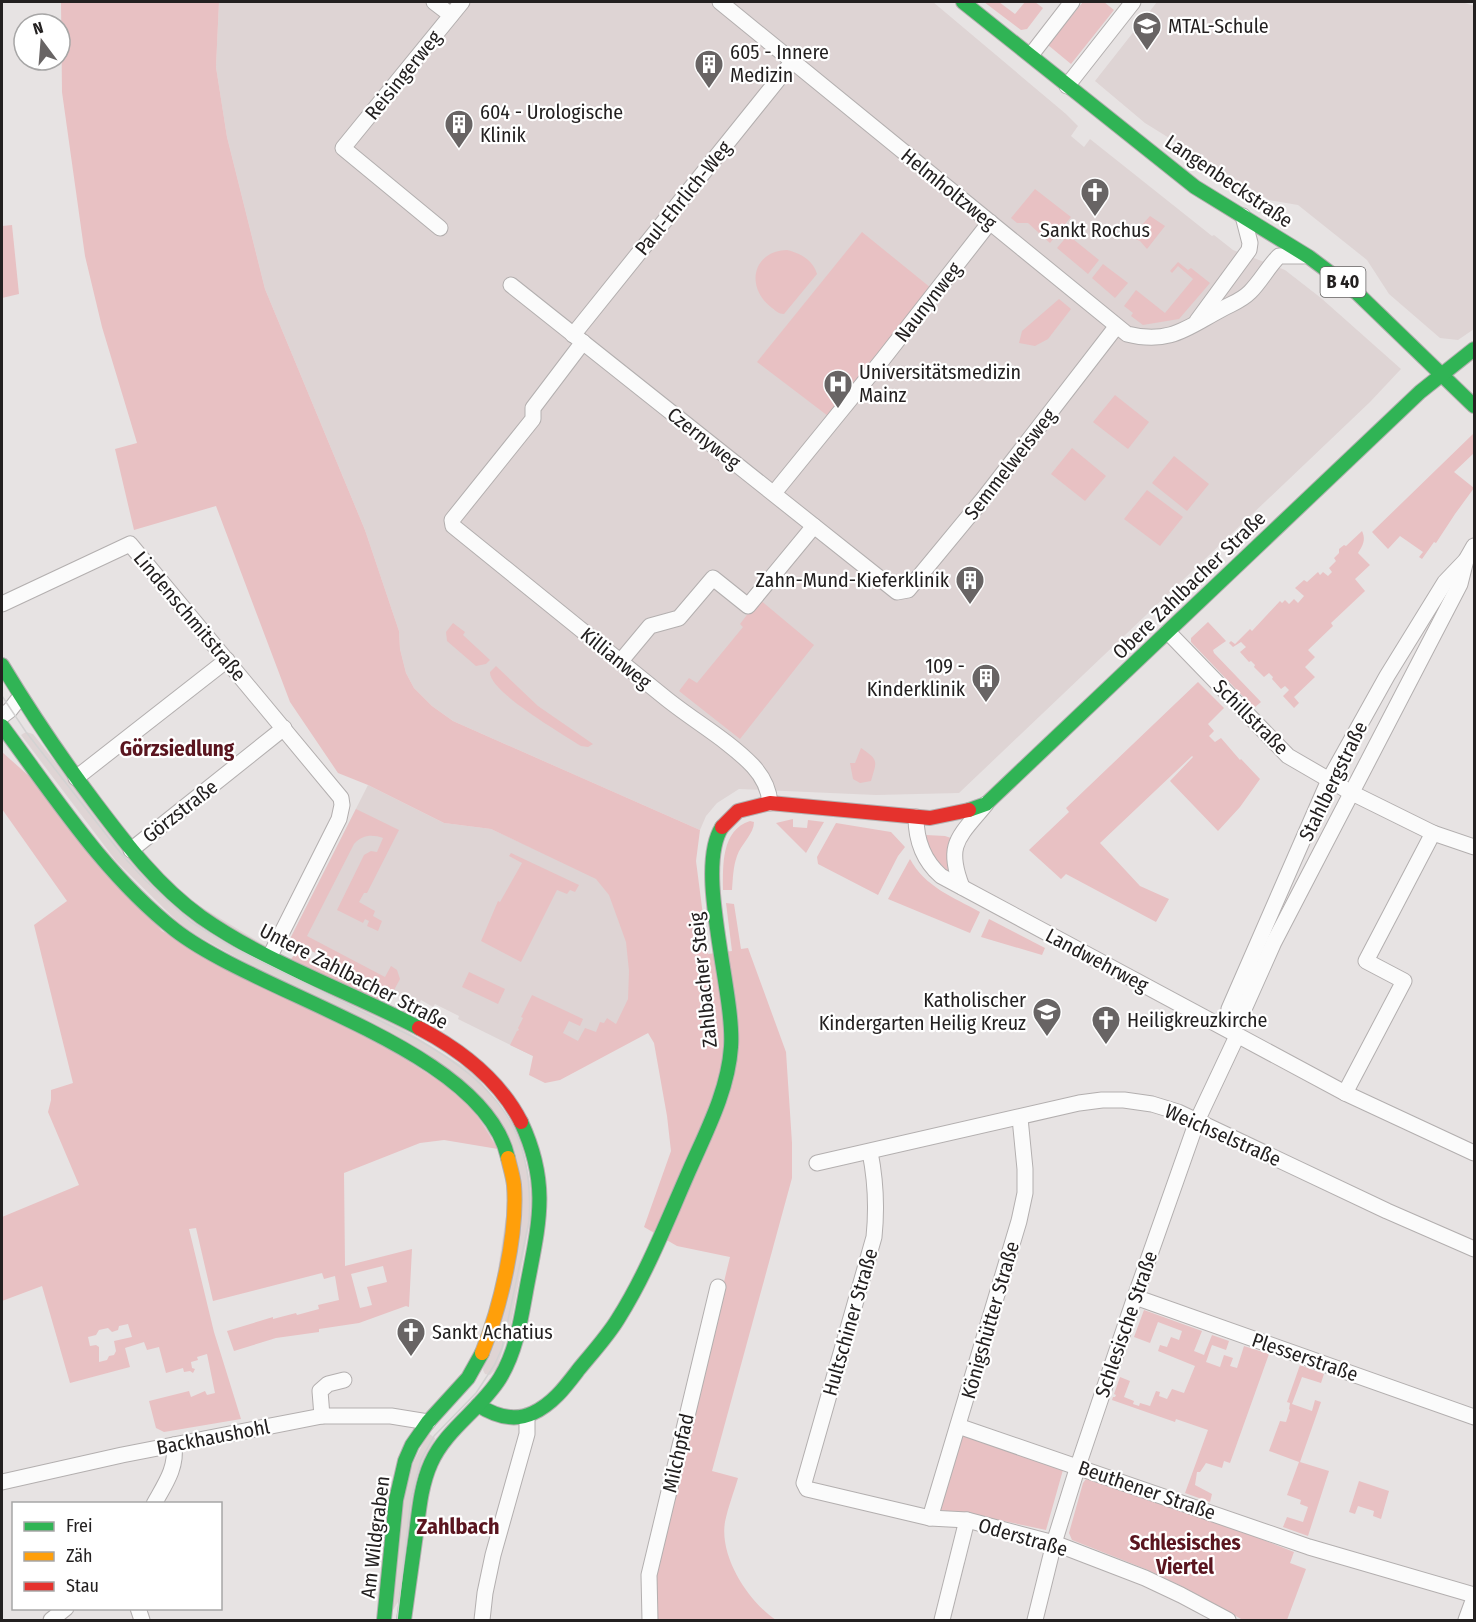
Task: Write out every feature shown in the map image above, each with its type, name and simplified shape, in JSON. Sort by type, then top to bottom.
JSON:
[{"type":"street","points":[[434,2],[451,15]]},
{"type":"street","name":"Reisingerweg","points":[[440,228],[343,148],[462,2]]},
{"type":"street","name":"Helmholtzweg","points":[[720,2],[1127,334],[1139,337],[1170,335],[1192,328],[1222,309],[1240,302],[1279,256],[1309,257]]},
{"type":"street","name":"Langenbeckstraße","points":[[963,2],[1195,187],[1309,257],[1357,293],[1442,374]]},
{"type":"street","points":[[1030,55],[1072,2]]},
{"type":"street","points":[[1067,86],[1133,2]]},
{"type":"street","name":"Paul-Ehrlich-Weg","points":[[452,520],[533,419],[533,408],[578,338],[793,61]]},
{"type":"street","points":[[1192,328],[1249,250],[1250,243],[1243,216]]},
{"type":"street","name":"Naunynweg","points":[[774,493],[861,387],[990,222]]},
{"type":"street","name":"Czernyweg","points":[[511,285],[897,592]]},
{"type":"street","name":"Semmelweisweg","points":[[897,592],[909,590],[984,498],[1116,327]]},
{"type":"street","name":"Obere Zahlbacher Straße","points":[[916,817],[940,817],[986,804],[1420,392],[1474,349]]},
{"type":"street","name":"B 40","points":[[1442,374],[1474,406]]},
{"type":"street","name":"Killianweg","points":[[452,520],[453,526],[754,767],[763,779],[770,803]]},
{"type":"street","points":[[620,662],[650,626],[679,618],[713,578],[748,606],[814,526]]},
{"type":"street","name":"Lindenschmitstraße","points":[[2,603],[130,544],[341,798],[339,819],[270,956]]},
{"type":"street","name":"Stahlbergstraße","points":[[1233,1027],[1229,1010],[1329,780],[1387,675],[1445,582],[1466,560],[1474,546]]},
{"type":"street","name":"Stahlbergstraße","points":[[1233,1027],[1241,1016],[1274,942],[1350,792],[1460,584],[1466,560]]},
{"type":"street","name":"Schillstraße","points":[[1168,632],[1288,756],[1350,792],[1432,833],[1474,847]]},
{"type":"street","points":[[76,778],[227,660]]},
{"type":"street","name":"Untere Zahlbacher Straße","points":[[2,665],[20,697],[76,778],[131,850],[161,882],[198,914],[240,941],[432,1035],[482,1070],[503,1093],[532,1144],[542,1199],[540,1221],[511,1355],[497,1383],[481,1398]]},
{"type":"street","points":[[2,700],[20,697]]},
{"type":"street","points":[[2,716],[16,704],[20,697]]},
{"type":"street","points":[[2,726],[98,852],[138,897],[168,925],[206,952],[230,965],[399,1046],[440,1069],[472,1095],[488,1115],[507,1152],[511,1167],[514,1196],[507,1252],[489,1335],[480,1358],[468,1378],[448,1401]]},
{"type":"street","name":"Görzstraße","points":[[131,850],[284,728]]},
{"type":"street","name":"Zahlbacher Steig","points":[[527,1416],[540,1410],[557,1396],[611,1330],[633,1293],[661,1236],[715,1111],[728,1074],[732,1034],[713,894],[712,853],[718,832],[738,811],[770,803],[810,805],[916,817]]},
{"type":"street","points":[[962,887],[953,862],[955,848],[959,837],[986,804]]},
{"type":"street","name":"Landwehrweg","points":[[916,817],[920,846],[927,861],[941,876],[1233,1027],[1345,1093],[1474,1153]]},
{"type":"street","points":[[1345,1093],[1404,981],[1366,961],[1432,833]]},
{"type":"street","name":"Schlesische Straße","points":[[1035,1620],[1054,1543],[1078,1466],[1197,1121],[1233,1027]]},
{"type":"street","name":"Weichselstraße","points":[[817,1163],[1079,1103],[1124,1100],[1164,1107],[1197,1121],[1474,1249]]},
{"type":"street","name":"Königshütter Straße","points":[[930,1518],[1019,1221],[1025,1193],[1020,1118]]},
{"type":"street","name":"Hultschiner Straße","points":[[807,1489],[804,1483],[874,1237],[877,1209],[876,1181],[870,1152]]},
{"type":"street","name":"Milchpfad","points":[[650,1620],[649,1575],[718,1287]]},
{"type":"street","name":"Plesserstraße","points":[[1135,1297],[1474,1417]]},
{"type":"street","points":[[480,1358],[481,1398]]},
{"type":"street","points":[[322,1416],[320,1391],[328,1384],[344,1380]]},
{"type":"street","points":[[448,1401],[481,1398],[527,1416],[527,1434],[494,1555],[485,1593],[482,1620]]},
{"type":"street","name":"Am Wildgraben","points":[[404,1620],[423,1487],[433,1458],[445,1440],[481,1398]]},
{"type":"street","name":"Am Wildgraben","points":[[384,1620],[400,1478],[408,1453],[428,1422],[448,1401]]},
{"type":"street","name":"Backhaushohl","points":[[2,1482],[322,1416],[380,1416],[428,1422]]},
{"type":"street","points":[[428,1422],[440,1430],[445,1440]]},
{"type":"street","name":"Beuthener Straße","points":[[958,1426],[1309,1546],[1474,1597]]},
{"type":"street","points":[[155,1502],[174,1464],[174,1445]]},
{"type":"street","name":"Oderstraße","points":[[807,1489],[930,1518],[967,1520],[1054,1543],[1145,1578],[1228,1620]]},
{"type":"street","points":[[942,1620],[967,1520]]},
{"type":"street","points":[[1466,1620],[1474,1597]]},
{"type":"street","points":[[51,1620],[64,1610]]},
{"type":"shaded area","points":[[61,2],[219,2],[216,67],[227,137],[265,289],[365,530],[399,631],[400,649],[406,673],[414,688],[432,706],[453,721],[700,830],[696,861],[708,954],[732,951],[726,903],[734,904],[741,949],[748,948],[786,1052],[792,1178],[712,1471],[738,1478],[725,1522],[724,1536],[727,1550],[731,1564],[746,1590],[776,1620],[654,1620],[653,1575],[730,1257],[677,1246],[644,1227],[671,1151],[654,1043],[648,1033],[560,1080],[545,1083],[529,1075],[533,1056],[510,1045],[519,1030],[523,1018],[521,1017],[532,995],[583,1019],[580,1026],[569,1021],[563,1033],[578,1041],[585,1028],[596,1032],[600,1022],[604,1023],[607,1018],[616,1024],[628,999],[629,971],[626,942],[609,895],[596,879],[491,829],[444,823],[368,785],[338,773],[290,702],[216,506],[134,530],[115,449],[137,443],[102,327],[85,256],[62,92],[62,72],[72,72],[72,12],[61,12]]},
{"type":"shaded area","name":"Universitätsmedizin Mainz","points":[[219,2],[933,2],[1066,114],[1078,126],[1071,136],[1084,147],[1090,139],[1212,236],[1214,235],[1233,250],[1285,270],[1321,298],[1401,369],[1370,402],[959,793],[876,795],[739,789],[717,803],[706,816],[700,830],[453,721],[432,706],[414,688],[406,673],[400,649],[399,631],[365,530],[265,289],[227,137],[216,67]]},
{"type":"shaded area","points":[[984,2],[999,2],[1015,14],[1025,2],[1035,2],[1043,8],[1027,29],[1021,30]]},
{"type":"shaded area","points":[[1083,2],[1104,2],[1114,10],[1071,64],[1048,45]]},
{"type":"shaded area","points":[[1157,2],[1462,2],[1474,6],[1474,329],[1458,340],[1440,338],[1389,294],[1367,260],[1298,205],[1269,200],[1145,123],[1095,81]]},
{"type":"shaded area","points":[[1035,189],[1071,217],[1050,243],[1028,223],[1017,223],[1011,218]]},
{"type":"shaded area","points":[[1150,216],[1165,226],[1147,249],[1140,241],[1131,237]]},
{"type":"shaded area","points":[[12,225],[19,294],[2,298],[2,226]]},
{"type":"shaded area","points":[[862,232],[931,288],[828,416],[757,362]]},
{"type":"shaded area","points":[[1068,235],[1099,260],[1088,274],[1057,248]]},
{"type":"shaded area","points":[[787,250],[805,258],[817,274],[784,314],[776,311],[763,300],[758,291],[756,272],[766,257],[775,252]]},
{"type":"shaded area","points":[[1178,262],[1188,270],[1191,268],[1210,283],[1179,319],[1143,325],[1131,316],[1133,313],[1124,306],[1136,290],[1165,313],[1193,279],[1178,266],[1172,273],[1170,271]]},
{"type":"shaded area","points":[[1103,264],[1128,283],[1115,298],[1092,278]]},
{"type":"shaded area","points":[[1059,299],[1071,309],[1048,339],[1035,346],[1019,343],[1022,331]]},
{"type":"shaded area","points":[[1115,395],[1149,422],[1128,449],[1093,422]]},
{"type":"shaded area","points":[[1473,434],[1474,453],[1454,472],[1474,488],[1436,543],[1434,542],[1422,559],[1419,557],[1423,552],[1400,536],[1388,549],[1372,532]]},
{"type":"shaded area","points":[[1072,448],[1106,476],[1085,501],[1051,474]]},
{"type":"shaded area","points":[[1174,456],[1209,484],[1187,511],[1152,483]]},
{"type":"shaded area","points":[[1147,490],[1183,517],[1160,546],[1124,519]]},
{"type":"shaded area","points":[[1362,531],[1364,537],[1358,553],[1370,565],[1355,579],[1365,591],[1331,623],[1333,626],[1308,650],[1315,657],[1305,667],[1315,677],[1294,697],[1299,703],[1294,708],[1283,696],[1289,690],[1285,686],[1281,689],[1269,673],[1264,677],[1251,661],[1249,662],[1240,652],[1246,647],[1241,642],[1233,647],[1229,643],[1231,641],[1235,644],[1250,629],[1252,631],[1280,601],[1282,603],[1285,600],[1289,604],[1294,599],[1298,603],[1304,596],[1295,588],[1304,580],[1307,582],[1318,572],[1320,575],[1323,572],[1328,576],[1332,572],[1329,568],[1336,561],[1334,558],[1339,553],[1339,549],[1346,546]]},
{"type":"shaded area","points":[[759,599],[814,645],[740,739],[679,691],[689,678],[697,683],[743,627],[740,624]]},
{"type":"shaded area","points":[[1208,622],[1226,641],[1213,650],[1214,653],[1261,702],[1254,708],[1191,642],[1191,638]]},
{"type":"shaded area","points":[[453,623],[465,632],[463,635],[490,660],[486,664],[476,666],[447,641],[446,632]]},
{"type":"shaded area","points":[[496,666],[538,706],[593,744],[588,747],[581,746],[514,701],[493,680],[490,672]]},
{"type":"shaded area","points":[[1198,682],[1224,708],[1208,724],[1214,731],[1209,736],[1215,742],[1221,738],[1260,779],[1240,807],[1218,831],[1170,781],[1192,756],[1100,843],[1140,886],[1169,899],[1156,922],[1066,874],[1061,879],[1029,850],[1069,812],[1066,808]]},
{"type":"shaded area","points":[[26,732],[33,734],[140,870],[474,1073],[519,1131],[534,1200],[511,1324],[497,1368],[490,1375],[485,1374],[483,1370],[515,1155],[270,976],[185,929],[116,861],[21,735]]},
{"type":"shaded area","points":[[861,748],[874,758],[875,765],[871,781],[860,783],[853,779],[850,763],[855,763]]},
{"type":"shaded area","points":[[2,752],[29,776],[162,931],[395,1053],[452,1089],[473,1109],[498,1149],[444,1140],[420,1143],[344,1173],[345,1266],[412,1249],[409,1307],[406,1306],[359,1323],[276,1338],[234,1351],[227,1331],[273,1317],[273,1319],[296,1313],[297,1315],[319,1309],[318,1305],[339,1300],[335,1276],[324,1279],[322,1273],[213,1301],[196,1228],[189,1229],[214,1332],[241,1419],[164,1432],[156,1428],[149,1401],[189,1391],[191,1397],[205,1391],[207,1395],[215,1393],[207,1354],[191,1362],[192,1368],[195,1369],[193,1373],[184,1372],[183,1368],[166,1373],[159,1347],[147,1350],[144,1342],[125,1348],[130,1367],[70,1383],[42,1286],[2,1301],[2,1217],[79,1185],[48,1112],[51,1090],[73,1083],[34,925],[67,901],[2,809]],"holes":[[[383,1266],[387,1282],[367,1287],[372,1305],[360,1308],[351,1274]],[[128,1324],[132,1337],[114,1341],[116,1351],[114,1355],[99,1362],[99,1347],[90,1346],[88,1337],[96,1335],[99,1330],[108,1328],[112,1332],[118,1330],[119,1326]]]},
{"type":"shaded area","points":[[368,785],[444,823],[491,829],[619,888],[648,1033],[533,1056],[458,1019],[459,1016],[435,1004],[433,1007],[421,1000],[418,1006],[294,942],[291,937]]},
{"type":"shaded area","points":[[356,809],[399,830],[367,893],[364,893],[359,902],[375,911],[373,916],[382,921],[378,931],[367,926],[369,921],[365,919],[363,923],[337,910],[364,855],[371,851],[377,852],[383,838],[367,836],[354,844],[307,936],[385,977],[391,966],[397,970],[400,979],[393,992],[294,942],[291,937]]},
{"type":"shaded area","points":[[793,819],[793,827],[807,828],[808,820],[824,822],[806,853],[776,823]]},
{"type":"shaded area","points":[[750,821],[754,822],[753,826],[737,856],[732,890],[723,890],[724,860],[729,840],[734,832]]},
{"type":"shaded area","points":[[836,823],[891,832],[905,847],[878,895],[818,864],[817,857]]},
{"type":"shaded area","points":[[926,835],[951,838],[947,855],[948,871],[933,856]]},
{"type":"shaded area","points":[[511,853],[579,885],[575,892],[570,890],[567,894],[557,890],[521,962],[481,941],[498,901],[500,902],[522,863],[509,856]]},
{"type":"shaded area","points":[[910,859],[923,877],[932,884],[980,912],[970,933],[888,899]]},
{"type":"shaded area","points":[[989,919],[1045,948],[1042,955],[981,937]]},
{"type":"shaded area","points":[[297,952],[385,996],[377,1001],[291,959]]},
{"type":"shaded area","points":[[469,972],[505,989],[498,1004],[462,987]]},
{"type":"shaded area","points":[[1144,1310],[1202,1331],[1194,1351],[1204,1355],[1212,1335],[1229,1341],[1226,1350],[1212,1345],[1206,1362],[1220,1367],[1224,1355],[1233,1358],[1230,1366],[1237,1368],[1244,1346],[1269,1354],[1230,1463],[1224,1461],[1222,1468],[1206,1463],[1200,1472],[1197,1472],[1195,1485],[1212,1494],[1210,1502],[1185,1493],[1208,1430],[1176,1419],[1175,1422],[1112,1400],[1116,1395],[1114,1394],[1120,1377],[1130,1381],[1124,1397],[1139,1406],[1140,1403],[1150,1406],[1156,1391],[1160,1392],[1159,1396],[1167,1399],[1172,1389],[1184,1393],[1195,1366],[1158,1351],[1160,1345],[1167,1347],[1171,1337],[1179,1340],[1182,1331],[1158,1322],[1150,1343],[1134,1337]]},
{"type":"shaded area","points":[[1300,1365],[1324,1374],[1321,1383],[1302,1377],[1292,1404],[1312,1411],[1315,1400],[1321,1402],[1300,1462],[1329,1471],[1308,1536],[1283,1527],[1287,1517],[1303,1522],[1308,1507],[1300,1504],[1301,1500],[1287,1495],[1299,1462],[1269,1451],[1280,1421],[1286,1422],[1290,1410],[1290,1403],[1287,1402]]},
{"type":"shaded area","points":[[428,1433],[435,1438],[402,1595],[387,1620],[405,1480]]},
{"type":"shaded area","points":[[965,1435],[1063,1470],[1046,1530],[939,1510],[961,1436]]},
{"type":"shaded area","points":[[1086,1479],[1211,1519],[1294,1552],[1290,1563],[1306,1569],[1287,1620],[1243,1620],[1148,1570],[1072,1540],[1069,1533]]},
{"type":"shaded area","points":[[1359,1481],[1389,1491],[1381,1519],[1373,1516],[1374,1511],[1358,1506],[1355,1514],[1349,1512]]},
{"type":"tram line","points":[[2,696],[26,732],[123,856],[146,881],[191,922],[232,947],[417,1039],[444,1056],[488,1091],[517,1134],[525,1160],[529,1188],[529,1221],[502,1348],[495,1364],[476,1393],[434,1436],[421,1460],[411,1498],[397,1620]]},
{"type":"traffic: fast","points":[[963,2],[1195,187],[1309,257],[1357,293],[1474,406]]},
{"type":"traffic: fast","points":[[969,810],[986,804],[1420,392],[1474,349]]},
{"type":"traffic: fast","points":[[2,665],[47,736],[108,819],[144,864],[185,905],[253,949],[419,1028]]},
{"type":"traffic: fast","points":[[2,726],[103,860],[126,885],[175,930],[213,954],[415,1055],[458,1086],[490,1120],[508,1158]]},
{"type":"traffic: fast","points":[[478,1405],[498,1415],[526,1416],[553,1400],[564,1388],[609,1332],[638,1284],[709,1126],[726,1079],[731,1047],[731,1024],[712,872],[715,847],[722,827]]},
{"type":"traffic: fast","points":[[404,1620],[419,1507],[431,1463],[445,1440],[483,1400],[500,1378],[511,1356],[518,1333],[535,1243],[539,1204],[536,1165],[521,1122]]},
{"type":"traffic: fast","points":[[384,1620],[396,1500],[405,1461],[412,1445],[428,1422],[468,1378],[482,1353]]},
{"type":"traffic: slow","points":[[482,1353],[501,1293],[513,1226],[514,1185],[508,1158]]},
{"type":"traffic: jam","points":[[722,827],[738,811],[770,803],[930,818],[969,810]]},
{"type":"traffic: jam","points":[[419,1028],[450,1046],[478,1067],[502,1092],[521,1122]]},
{"type":"place","name":"MTAL-Schule","points":[[1147,52]]},
{"type":"place","name":"605 - Innere Medizin","points":[[709,90]]},
{"type":"place","name":"604 - Urologische Klinik","points":[[459,150]]},
{"type":"place","name":"Sankt Rochus","points":[[1095,218]]},
{"type":"place","name":"Universitätsmedizin Mainz","points":[[838,410]]},
{"type":"place","name":"Zahn-Mund-Kieferklinik","points":[[970,606]]},
{"type":"place","name":"109 - Kinderklinik","points":[[986,704]]},
{"type":"place","name":"Katholischer Kindergarten Heilig Kreuz","points":[[1047,1038]]},
{"type":"place","name":"Heiligkreuzkirche","points":[[1106,1046]]},
{"type":"place","name":"Sankt Achatius","points":[[411,1358]]},
{"type":"district","name":"Görzsiedlung","points":[[177,749]]},
{"type":"district","name":"Zahlbach","points":[[458,1526]]},
{"type":"district","name":"Schlesisches Viertel","points":[[1185,1555]]}]
